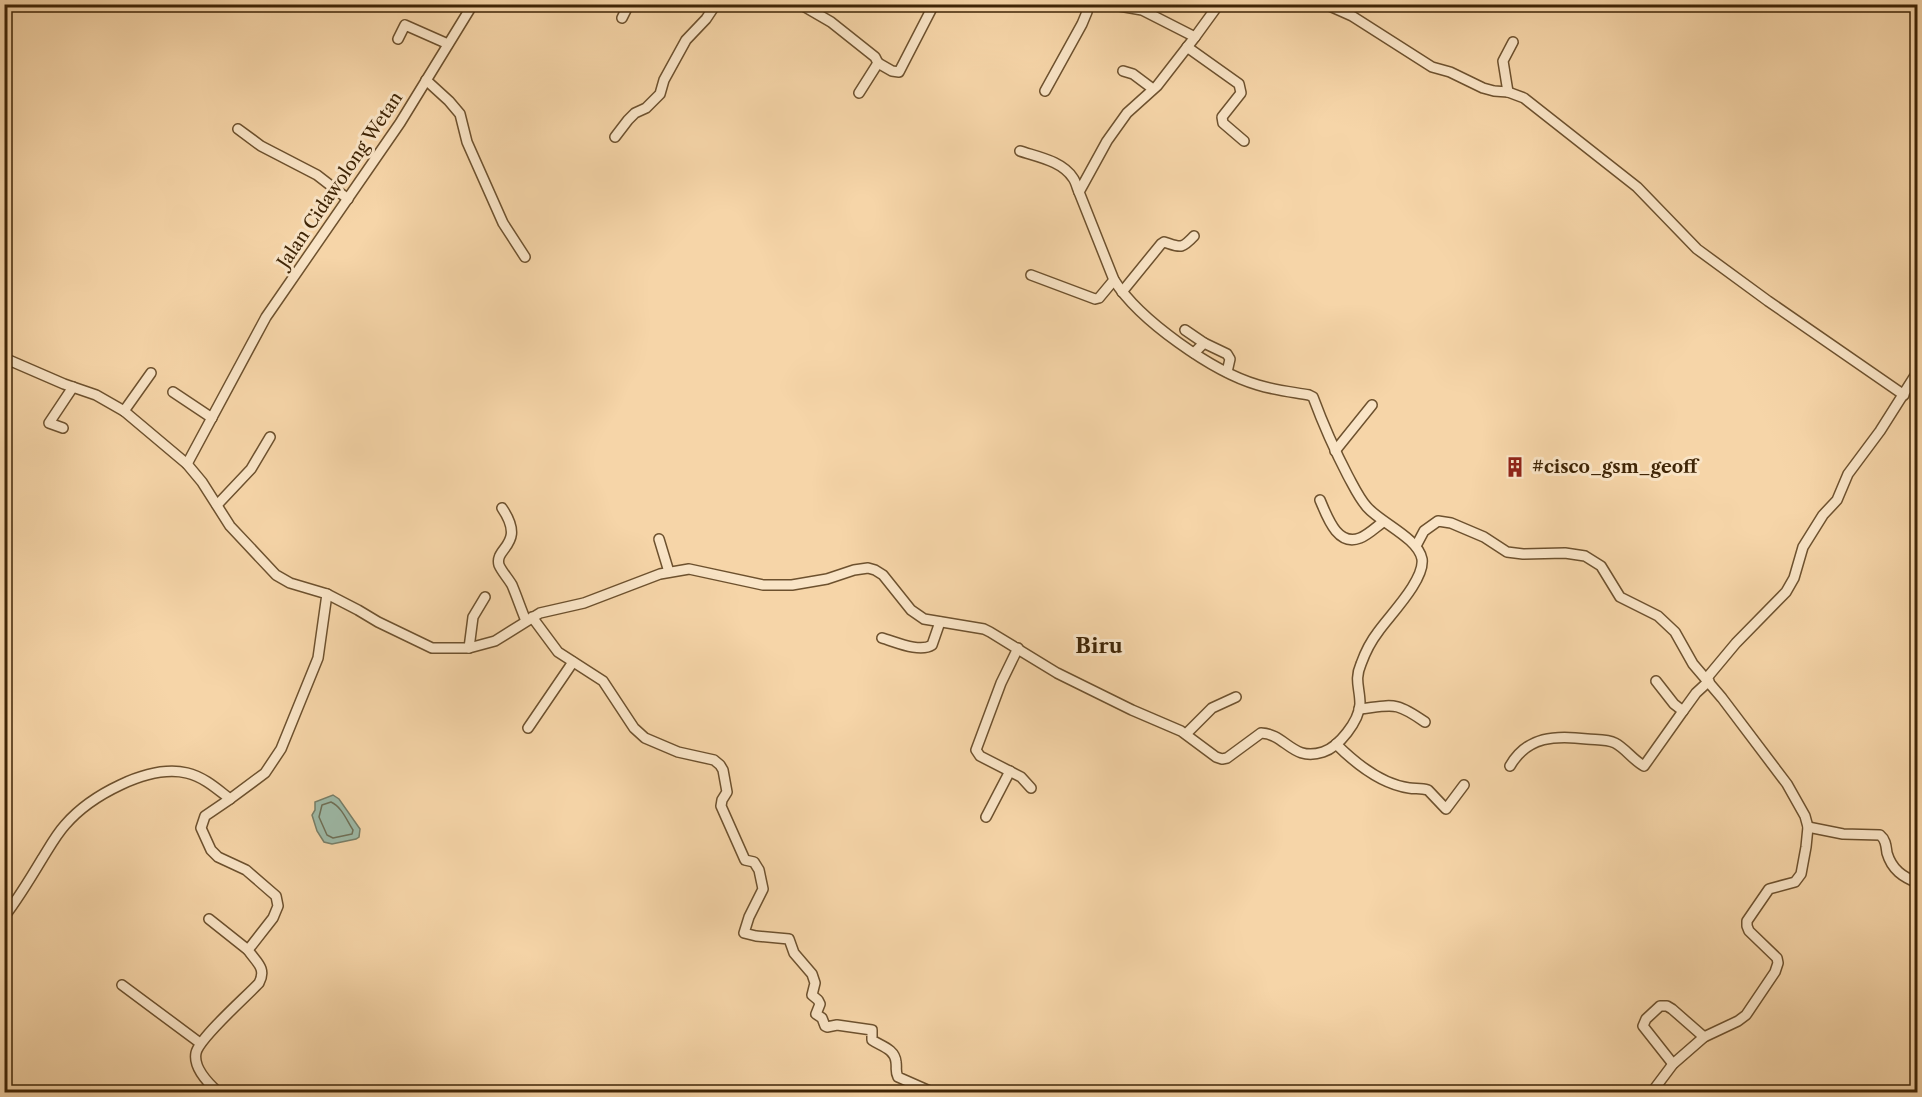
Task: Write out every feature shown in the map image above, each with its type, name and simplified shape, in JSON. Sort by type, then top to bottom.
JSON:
[{"type":"street","name":"Jalan Cidawolong Wetan","points":[[212,418],[266,317],[400,123],[473,4]]},
{"type":"street","points":[[622,18],[629,4]]},
{"type":"street","points":[[615,137],[635,113],[646,108],[660,94],[664,80],[686,40],[706,19],[716,4]]},
{"type":"street","points":[[800,4],[831,22],[875,57],[878,63],[892,71],[899,72],[932,8]]},
{"type":"street","points":[[1045,92],[1084,20],[1087,4]]},
{"type":"street","points":[[1108,4],[1143,7],[1195,37]]},
{"type":"street","points":[[1079,192],[1107,141],[1127,113],[1153,89],[1219,4]]},
{"type":"street","points":[[1325,4],[1352,16],[1432,68],[1450,72],[1490,90],[1508,92],[1524,98],[1637,187],[1697,249],[1904,395]]},
{"type":"street","points":[[398,39],[405,25],[448,44]]},
{"type":"street","points":[[1508,92],[1503,61],[1513,42]]},
{"type":"street","points":[[1187,47],[1239,84],[1240,93],[1222,117],[1223,123],[1244,141]]},
{"type":"street","points":[[859,93],[878,63]]},
{"type":"street","points":[[1123,71],[1133,74],[1153,89]]},
{"type":"street","points":[[426,80],[449,101],[459,114],[467,142],[503,223],[525,257]]},
{"type":"street","points":[[238,129],[261,146],[317,175],[348,199]]},
{"type":"street","points":[[4,358],[96,395],[124,411],[187,464],[230,526],[276,575],[290,583],[327,594],[432,648],[469,648],[495,641],[540,613],[584,603],[669,572],[689,570],[763,585],[792,585],[868,568],[883,574],[917,615],[924,619],[984,629],[1066,678],[1186,734],[1216,757],[1227,758],[1261,733],[1273,736],[1298,753],[1324,752],[1341,741],[1352,726],[1359,709],[1356,679],[1360,664],[1377,633],[1401,604],[1418,575],[1422,561],[1416,546],[1373,514],[1361,501],[1335,451],[1313,397],[1259,386],[1227,372],[1178,344],[1122,292],[1114,280],[1073,178],[1062,167],[1051,161],[1020,151]]},
{"type":"street","points":[[1122,292],[1161,244],[1166,242],[1179,247],[1184,246],[1194,236]]},
{"type":"street","points":[[1031,275],[1095,299],[1099,298],[1114,280]]},
{"type":"street","points":[[1185,330],[1229,356],[1227,372]]},
{"type":"street","points":[[1194,353],[1204,343]]},
{"type":"street","points":[[1509,766],[1521,752],[1539,740],[1555,736],[1612,742],[1644,765],[1696,693],[1736,643],[1786,592],[1794,578],[1803,547],[1823,515],[1837,500],[1848,474],[1904,395],[1917,371]]},
{"type":"street","points":[[124,411],[151,373]]},
{"type":"street","points":[[63,428],[49,423],[73,387]]},
{"type":"street","points":[[173,392],[212,418],[187,464]]},
{"type":"street","points":[[1335,451],[1372,405]]},
{"type":"street","points":[[217,506],[251,469],[270,436]]},
{"type":"street","points":[[1320,500],[1333,529],[1346,538],[1352,540],[1361,538],[1383,522]]},
{"type":"street","points":[[502,508],[511,522],[512,535],[499,563],[529,619],[558,652],[603,681],[634,728],[645,738],[678,752],[714,760],[723,770],[727,792],[721,806],[745,860],[754,862],[759,870],[763,889],[748,916],[744,933],[789,939],[794,953],[812,974],[815,983],[812,995],[820,1004],[816,1014],[822,1018],[825,1026],[837,1025],[872,1030],[872,1040],[891,1051],[895,1056],[898,1077],[932,1092]]},
{"type":"street","points":[[1416,546],[1424,531],[1438,521],[1451,523],[1484,537],[1506,552],[1523,554],[1565,552],[1585,556],[1601,566],[1620,597],[1658,616],[1675,632],[1693,664],[1708,680],[1800,803],[1808,827],[1804,865],[1798,879],[1791,884],[1769,889],[1747,921],[1749,931],[1777,958],[1778,967],[1746,1015],[1704,1037],[1673,1064],[1652,1092]]},
{"type":"street","points":[[659,539],[669,572]]},
{"type":"street","points":[[248,950],[273,918],[278,906],[276,897],[246,870],[218,857],[211,850],[201,828],[205,816],[265,773],[281,749],[318,658],[327,594]]},
{"type":"street","points":[[469,648],[473,617],[485,597]]},
{"type":"street","points":[[882,638],[921,648],[930,647],[940,622]]},
{"type":"street","points":[[1018,648],[1001,683],[976,747],[980,756],[1021,777],[1031,788]]},
{"type":"street","points":[[528,728],[573,662]]},
{"type":"street","points":[[1656,681],[1674,704],[1683,711]]},
{"type":"street","points":[[1186,734],[1212,708],[1236,697]]},
{"type":"street","points":[[1359,709],[1396,705],[1405,708],[1425,722]]},
{"type":"street","points":[[1336,744],[1367,771],[1409,788],[1428,790],[1443,808],[1448,808],[1464,785]]},
{"type":"street","points":[[4,917],[63,826],[92,802],[116,787],[149,774],[168,771],[203,778],[230,799]]},
{"type":"street","points":[[986,816],[1010,771]]},
{"type":"street","points":[[1808,827],[1843,834],[1880,835],[1884,839],[1890,861],[1896,871],[1917,883]]},
{"type":"street","points":[[209,919],[248,950],[262,968],[259,983],[200,1043],[196,1052],[201,1073],[218,1092]]},
{"type":"street","points":[[123,985],[200,1043]]},
{"type":"street","points":[[1673,1064],[1643,1026],[1646,1019],[1660,1006],[1672,1009],[1704,1037]]},
{"type":"water","points":[[333,795],[339,799],[360,829],[359,837],[356,839],[332,844],[324,842],[317,831],[312,815],[315,802]]},
{"type":"place","name":"#cisco_gsm_geoff","points":[[1515,467]]},
{"type":"district","name":"Biru","points":[[1099,645]]}]
